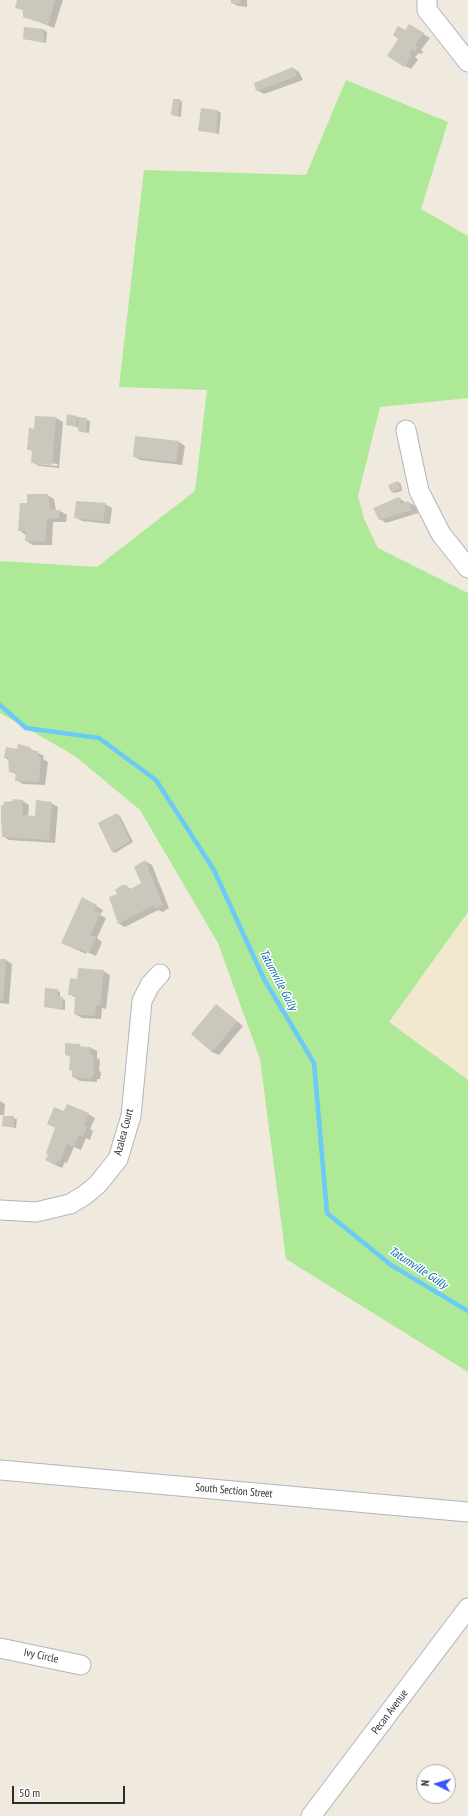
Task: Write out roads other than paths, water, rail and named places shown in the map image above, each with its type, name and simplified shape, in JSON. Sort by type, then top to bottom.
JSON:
[{"type":"street","points":[[427,0],[427,10],[468,62]]},
{"type":"street","points":[[406,430],[419,491],[441,534],[468,568]]},
{"type":"street","name":"Azalea Court","points":[[0,1210],[36,1212],[70,1204],[85,1196],[98,1184],[114,1165],[124,1142],[131,1116],[142,1002],[150,985],[160,974]]},
{"type":"street","name":"South Section Street","points":[[0,1470],[468,1512]]},
{"type":"street","name":"Pecan Avenue","points":[[311,1816],[468,1608]]},
{"type":"street","name":"Ivy Circle","points":[[0,1648],[81,1665]]},
{"type":"waterway","name":"Tatumville Gully","points":[[0,705],[26,728],[99,738],[156,780],[214,870],[264,979],[314,1063],[327,1213],[391,1265],[468,1311]]}]
